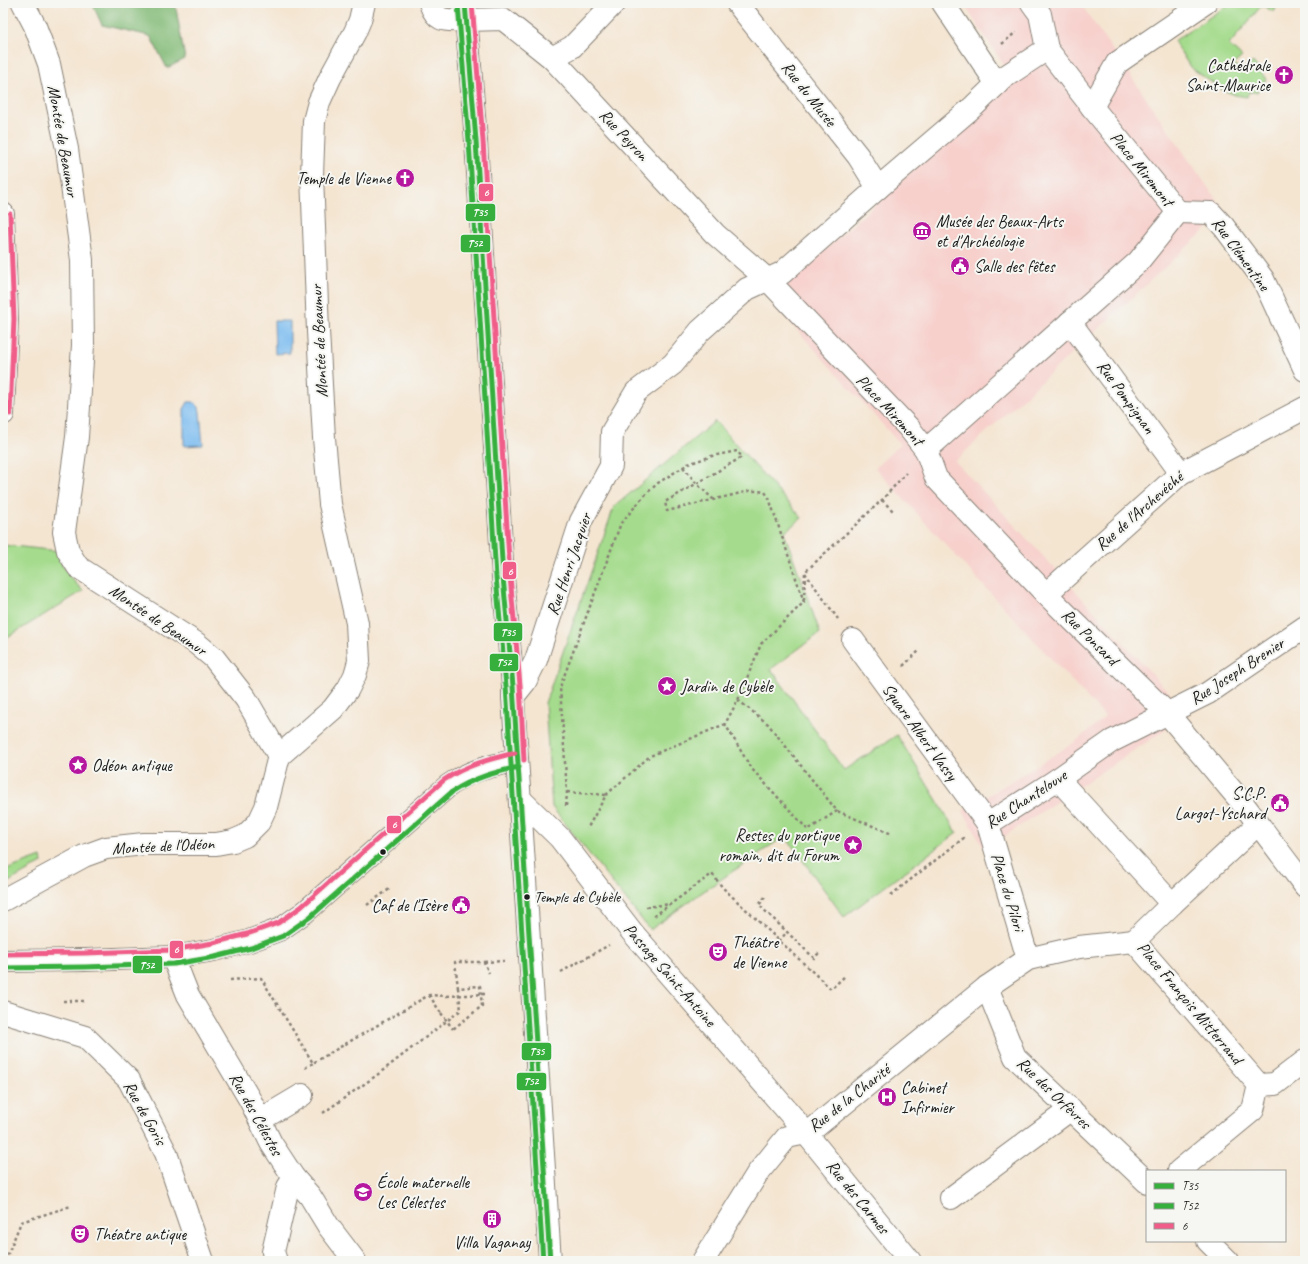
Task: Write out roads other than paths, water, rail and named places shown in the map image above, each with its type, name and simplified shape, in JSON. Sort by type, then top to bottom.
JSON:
[{"type":"street","name":"Montée de Beaumur","points":[[22,3],[35,26],[49,64],[67,149],[82,260],[83,345],[77,437],[64,532],[68,551],[78,568],[196,643],[214,658],[246,699],[279,756],[334,709],[348,689],[355,674],[358,661],[357,623],[330,504],[324,438],[318,331],[312,175],[314,121],[319,102],[358,26],[364,3]]},
{"type":"street","name":"Rue Peyron","points":[[430,3],[433,13],[442,20],[466,12],[503,19],[552,58],[715,234],[768,280]]},
{"type":"street","points":[[552,58],[572,47],[614,3]]},
{"type":"street","name":"Rue du Musée","points":[[737,3],[858,156],[878,188]]},
{"type":"street","points":[[943,3],[997,84]]},
{"type":"street","points":[[768,280],[782,273],[810,249],[878,188],[974,106],[1003,78],[1047,49],[1040,14],[1032,3]]},
{"type":"street","points":[[1092,107],[1117,62],[1205,3]]},
{"type":"street","points":[[466,12],[476,142],[503,577],[513,686],[550,1261]]},
{"type":"street","name":"Place Miremont","points":[[768,280],[909,428],[926,450],[1138,262],[1178,212],[1092,107],[1047,49]]},
{"type":"street","name":"Rue Clémentine","points":[[1178,212],[1211,213],[1224,227],[1263,279],[1299,342],[1305,370]]},
{"type":"street","points":[[3,214],[7,318],[3,414]]},
{"type":"street","name":"Rue Henri Jacquier","points":[[513,698],[525,682],[536,660],[581,521],[611,466],[612,432],[636,392],[673,364],[700,331],[747,289],[768,280]]},
{"type":"street","name":"Rue Pompignan","points":[[1070,322],[1181,473]]},
{"type":"street","name":"Rue de l'Archevéché","points":[[1046,594],[1181,473],[1305,408]]},
{"type":"street","name":"Rue Ponsard","points":[[926,450],[936,478],[1046,594],[1167,713],[1244,805],[1258,824]]},
{"type":"street","name":"Rue Joseph Brenier","points":[[1167,713],[1208,693],[1305,627]]},
{"type":"street","name":"Square Albert Vassy","points":[[853,640],[988,824]]},
{"type":"street","name":"Rue Chantelouve","points":[[988,824],[1112,742],[1167,713]]},
{"type":"street","name":"Montée de l'Odéon","points":[[3,900],[84,856],[106,848],[144,844],[216,844],[233,841],[245,836],[259,822],[266,807],[279,756]]},
{"type":"street","points":[[3,961],[174,957],[214,950],[249,941],[281,929],[306,912],[448,786],[470,773],[486,767],[517,760]]},
{"type":"street","points":[[1058,779],[1172,904]]},
{"type":"street","name":"Passage Saint-Antoine","points":[[520,799],[560,838],[632,932],[806,1133]]},
{"type":"street","name":"Place du Pilori","points":[[988,824],[1028,959]]},
{"type":"street","points":[[1258,824],[1305,886]]},
{"type":"street","name":"Place François Mitterrand","points":[[1258,824],[1134,941],[1259,1085]]},
{"type":"street","points":[[987,987],[1028,959],[1079,947],[1134,941]]},
{"type":"street","name":"Rue des Célestes","points":[[174,957],[188,995],[250,1100],[271,1143],[294,1178],[310,1196],[329,1226],[355,1261]]},
{"type":"street","name":"Rue de la Charité","points":[[703,1261],[757,1174],[787,1137],[806,1133],[814,1129],[987,987]]},
{"type":"street","name":"Rue des Orfèvres","points":[[987,987],[1015,1057],[1146,1181]]},
{"type":"street","name":"Rue de Goris","points":[[3,1012],[85,1037],[129,1080],[166,1154],[203,1261]]},
{"type":"street","points":[[1180,1170],[1253,1110],[1259,1085],[1276,1084],[1305,1061]]},
{"type":"street","points":[[260,1120],[302,1096]]},
{"type":"street","points":[[951,1198],[1071,1109]]},
{"type":"street","name":"Rue des Carmes","points":[[806,1133],[910,1261]]},
{"type":"street","points":[[275,1256],[288,1187],[294,1178]]},
{"type":"street","points":[[1209,1242],[1228,1261]]},
{"type":"water","points":[[274,321],[290,321],[290,353],[275,354]]},
{"type":"water","points":[[188,402],[194,402],[199,407],[203,445],[184,446],[184,409]]},
{"type":"place","name":"Cathédrale Saint-Maurice","points":[[1284,75]]},
{"type":"place","name":"Temple de Vienne","points":[[405,178]]},
{"type":"place","name":"Musée des Beaux-Arts et d'Archéologie","points":[[922,231]]},
{"type":"place","name":"Salle des fêtes","points":[[960,266]]},
{"type":"place","name":"Jardin de Cybèle","points":[[667,686]]},
{"type":"place","name":"Odéon antique","points":[[78,765]]},
{"type":"place","name":"S.C.P. Largot-Yschard","points":[[1280,803]]},
{"type":"place","name":"Restes du portique romain, dit du Forum","points":[[853,845]]},
{"type":"place","name":"Temple de Cybèle","points":[[527,897]]},
{"type":"place","name":"Caf de l'Isère","points":[[461,905]]},
{"type":"place","name":"Théâtre de Vienne","points":[[718,952]]},
{"type":"place","name":"Cabinet Infirmier","points":[[887,1097]]},
{"type":"place","name":"École maternelle Les Célestes","points":[[363,1192]]},
{"type":"place","name":"Villa Vaganay","points":[[492,1219]]},
{"type":"place","name":"Théatre antique","points":[[80,1234]]}]
